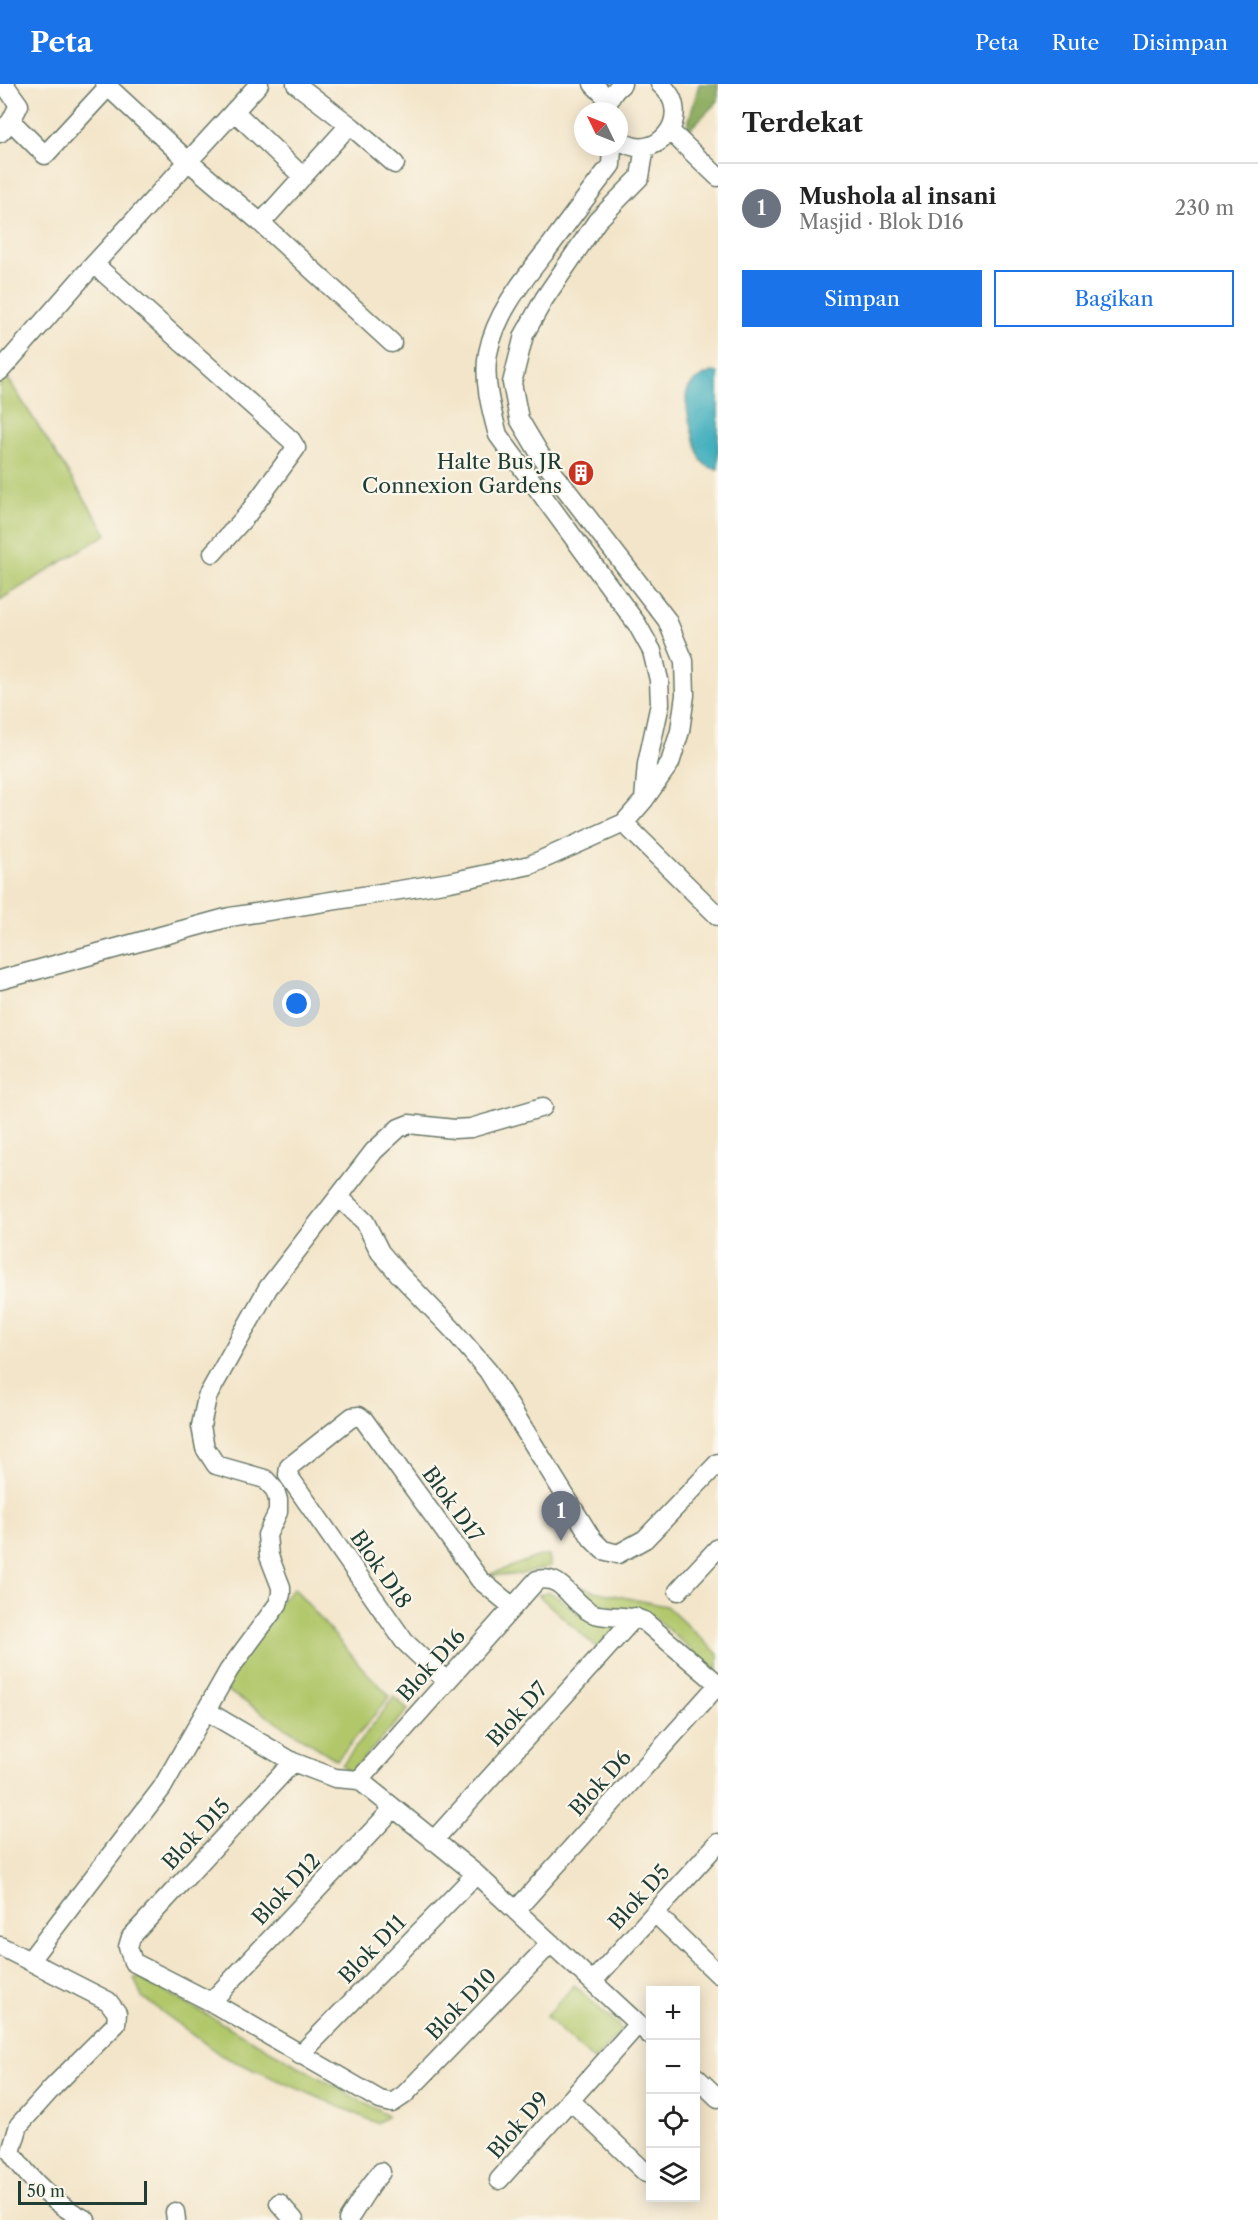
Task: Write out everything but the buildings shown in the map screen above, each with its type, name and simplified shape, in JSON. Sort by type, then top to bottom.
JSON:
[{"type":"street","points":[[4,84],[19,103],[5,127],[45,155],[106,85],[392,343]]},
{"type":"street","points":[[0,371],[94,264],[259,84]]},
{"type":"street","points":[[296,84],[395,164]]},
{"type":"street","points":[[593,84],[605,102]]},
{"type":"street","points":[[609,102],[615,90],[622,84]]},
{"type":"street","points":[[628,144],[645,147],[663,138],[670,130],[674,122],[674,104],[671,96],[660,84]]},
{"type":"street","points":[[234,111],[303,177]]},
{"type":"street","points":[[261,223],[343,132],[352,127]]},
{"type":"street","points":[[670,130],[718,177]]},
{"type":"street","points":[[0,980],[230,917],[450,882],[530,865],[624,823],[644,800],[670,763],[680,731],[685,695],[684,661],[667,620],[544,461],[519,419],[512,383],[524,335],[544,298],[597,221],[640,177],[645,147]]},
{"type":"street","points":[[612,156],[611,165],[514,293],[492,334],[488,356],[488,382],[490,408],[498,435],[637,624],[652,651],[659,680],[660,704],[645,776],[644,800]]},
{"type":"street","points":[[94,264],[291,440],[296,448],[247,515],[213,553]]},
{"type":"street","points":[[624,823],[718,916]]},
{"type":"street","points":[[30,1960],[162,1788],[229,1670],[278,1604],[282,1594],[269,1556],[267,1534],[278,1512],[275,1490],[265,1479],[216,1465],[206,1448],[201,1426],[207,1397],[268,1288],[374,1151],[399,1128],[409,1124],[454,1129],[471,1128],[543,1107]]},
{"type":"street","points":[[339,1197],[365,1222],[380,1252],[489,1371],[581,1524],[603,1550],[618,1554],[645,1539],[718,1463]]},
{"type":"street","name":"Blok D18","points":[[364,1420],[358,1416],[352,1417],[289,1467],[288,1475],[404,1641],[446,1681]]},
{"type":"street","name":"Blok D17","points":[[364,1420],[480,1580],[513,1607]]},
{"type":"street","points":[[678,1591],[718,1548]]},
{"type":"street","name":"Blok D16","points":[[359,1780],[537,1580],[547,1578],[557,1582],[574,1602],[594,1614],[635,1617]]},
{"type":"street","points":[[635,1617],[650,1625],[718,1685]]},
{"type":"street","name":"Blok D7","points":[[433,1841],[635,1617]]},
{"type":"street","name":"Blok D6","points":[[516,1910],[718,1685]]},
{"type":"street","points":[[215,1716],[293,1762],[335,1778],[359,1780],[476,1874],[644,2029]]},
{"type":"street","name":"Blok D15","points":[[211,2001],[134,1962],[128,1947],[131,1937],[293,1762]]},
{"type":"street","name":"Blok D12","points":[[211,2001],[394,1808]]},
{"type":"street","name":"Blok D5","points":[[593,1981],[718,1843]]},
{"type":"street","name":"Blok D11","points":[[300,2055],[476,1874]]},
{"type":"street","points":[[655,1913],[718,1974]]},
{"type":"street","name":"Blok D10","points":[[300,2055],[380,2100],[392,2103],[404,2096],[551,1943]]},
{"type":"street","points":[[0,1946],[108,2001],[117,2013],[116,2024],[19,2125],[6,2149],[32,2180],[77,2218]]},
{"type":"street","points":[[211,2001],[300,2055]]},
{"type":"street","name":"Blok D9","points":[[500,2180],[570,2100],[644,2029]]},
{"type":"street","points":[[700,2081],[717,2097]]},
{"type":"street","name":"Blok D9","points":[[570,2100],[646,2173]]},
{"type":"street","points":[[348,2220],[381,2172]]},
{"type":"street","points":[[279,2203],[294,2220]]},
{"type":"green space","points":[[699,84],[718,84],[718,101],[685,134]]},
{"type":"green space","points":[[0,366],[107,534],[0,600]]},
{"type":"green space","points":[[539,1556],[549,1556],[551,1566],[521,1574],[486,1576]]},
{"type":"green space","points":[[571,1583],[594,1591],[666,1606],[718,1654],[718,1674],[653,1616],[600,1604]]},
{"type":"green space","points":[[294,1588],[366,1672],[390,1696],[337,1760],[212,1681],[257,1622]]},
{"type":"green space","points":[[549,1591],[587,1619],[618,1627],[598,1649],[538,1595]]},
{"type":"green space","points":[[394,1697],[408,1710],[351,1772],[342,1765]]},
{"type":"green space","points":[[139,1977],[388,2116],[377,2123],[222,2056],[142,1997],[134,1978]]},
{"type":"green space","points":[[574,1985],[622,2029],[594,2061],[546,2017]]},
{"type":"water","points":[[712,372],[718,373],[718,469],[707,466],[699,456],[686,397],[694,382]]},
{"type":"place","name":"Halte Bus JR Connexion Gardens","points":[[581,473]]},
{"type":"place","name":"Mushola al insani","points":[[561,1541]]}]
